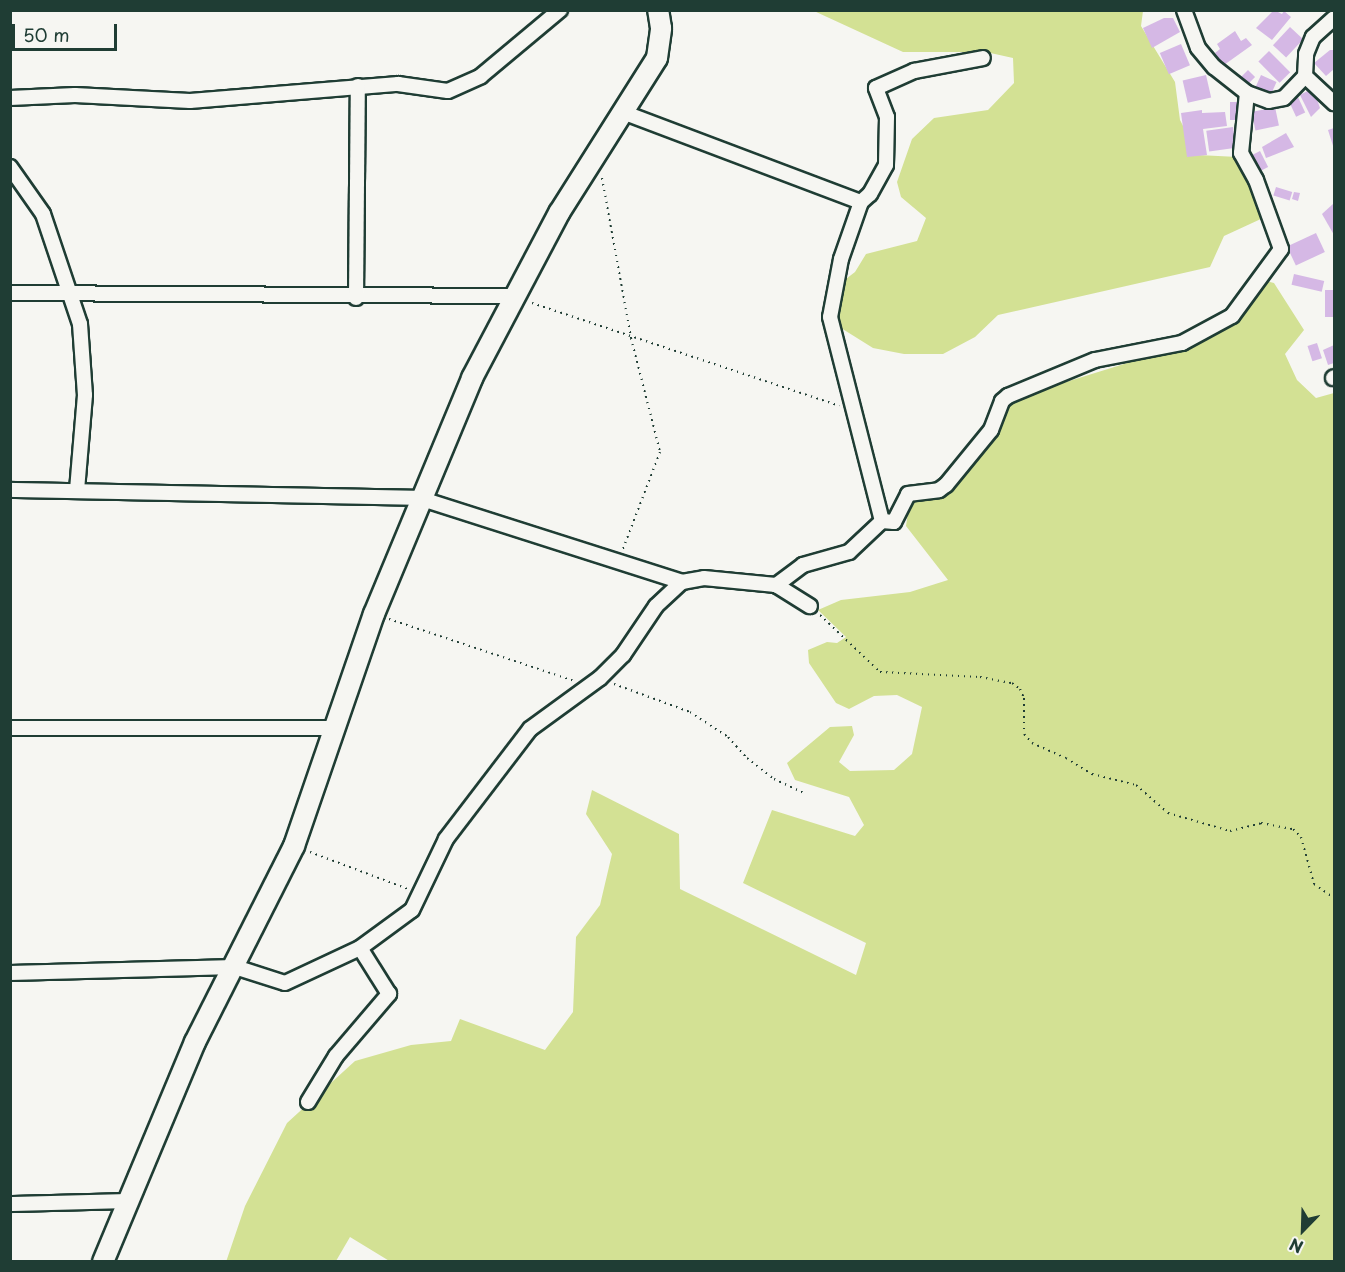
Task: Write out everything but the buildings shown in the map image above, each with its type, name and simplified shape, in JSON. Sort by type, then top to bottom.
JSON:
[{"type":"street","points":[[10,98],[75,95],[190,101],[398,84],[448,92],[463,87],[521,45],[560,10]]},
{"type":"street","points":[[103,1262],[131,1201],[174,1090],[294,846],[374,614],[419,498],[512,296],[657,58],[661,34],[658,10]]},
{"type":"street","points":[[1184,10],[1198,48],[1214,67],[1247,93],[1269,101],[1284,98],[1305,76],[1306,54],[1313,37],[1335,18]]},
{"type":"street","points":[[882,521],[830,317],[841,259],[861,202],[870,194],[886,165],[887,117],[876,88],[914,71],[983,58]]},
{"type":"street","points":[[1305,76],[1335,103]]},
{"type":"street","points":[[356,298],[358,86]]},
{"type":"street","points":[[776,585],[803,565],[849,552],[882,521],[894,522],[908,494],[939,490],[946,485],[991,430],[1002,401],[1008,396],[1095,360],[1182,343],[1232,316],[1281,249],[1256,180],[1241,153],[1247,93]]},
{"type":"street","points":[[625,113],[861,202]]},
{"type":"street","points":[[10,167],[43,214],[72,295],[84,365],[77,491]]},
{"type":"street","points":[[10,293],[356,298],[512,296]]},
{"type":"street","points":[[10,490],[419,498],[618,563],[662,573],[682,582]]},
{"type":"street","points":[[10,973],[235,967],[285,984],[360,948],[412,910],[422,894],[446,839],[463,813],[530,729],[594,682],[623,655],[656,606],[682,582],[704,578],[776,585],[810,606]]},
{"type":"street","points":[[10,728],[336,728]]},
{"type":"street","points":[[308,1102],[336,1056],[389,994],[360,948]]},
{"type":"street","points":[[10,1204],[131,1201]]},
{"type":"path","points":[[597,154],[631,338],[660,452],[618,563]]},
{"type":"path","points":[[512,296],[631,338],[854,411]]},
{"type":"path","points":[[810,606],[880,672],[980,677],[1020,688],[1024,698],[1024,734],[1032,743],[1066,758],[1092,774],[1136,785],[1168,813],[1230,831],[1261,823],[1293,829],[1301,837],[1314,884],[1335,898]]},
{"type":"path","points":[[374,614],[690,712],[728,737],[747,759],[774,779],[806,794]]},
{"type":"path","points":[[294,846],[422,894]]},
{"type":"green space","points":[[814,11],[1143,11],[1141,26],[1175,82],[1180,120],[1198,155],[1238,157],[1263,218],[1224,236],[1210,267],[998,315],[975,337],[943,354],[904,354],[873,348],[841,328],[832,317],[842,282],[855,272],[866,254],[917,241],[926,218],[901,197],[897,182],[912,139],[934,118],[988,110],[1014,83],[1013,58],[986,52],[903,52]]},
{"type":"green space","points":[[1262,280],[1274,283],[1304,330],[1285,354],[1297,380],[1316,398],[1334,393],[1334,1261],[391,1262],[350,1237],[336,1261],[226,1262],[245,1206],[287,1123],[355,1061],[411,1045],[451,1041],[460,1019],[545,1050],[573,1012],[576,937],[600,905],[612,854],[586,814],[592,790],[679,834],[680,889],[856,975],[866,943],[743,883],[772,810],[855,836],[864,825],[849,797],[795,780],[787,763],[830,727],[852,726],[854,735],[839,762],[850,771],[894,770],[912,754],[922,707],[897,695],[874,696],[849,709],[836,703],[809,663],[808,650],[827,642],[837,643],[846,637],[818,610],[841,600],[910,592],[948,580],[906,526],[909,506],[916,496],[933,497],[1011,399],[1211,337],[1238,319]]}]
